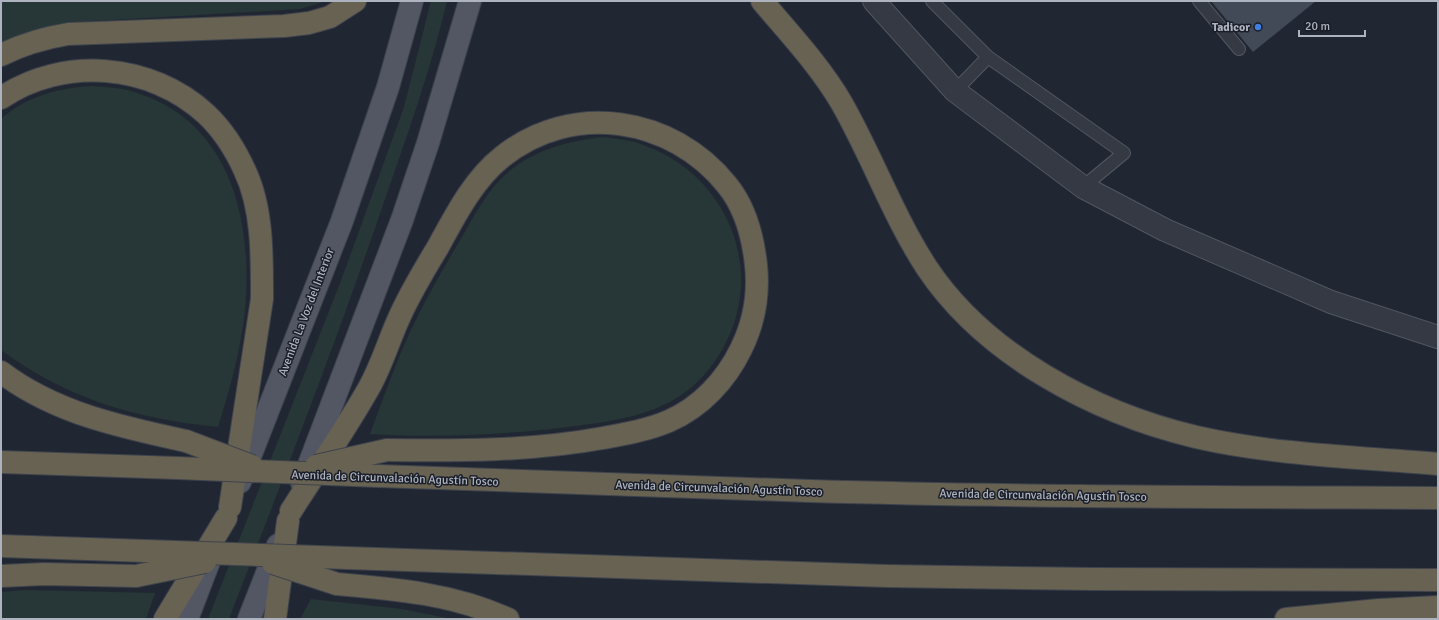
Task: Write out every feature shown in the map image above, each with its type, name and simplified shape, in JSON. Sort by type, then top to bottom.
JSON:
[{"type":"highway","points":[[1,55],[18,46],[42,38],[68,34],[259,28],[309,23],[330,17],[355,1]]},
{"type":"highway","points":[[762,1],[824,78],[839,100],[868,153],[901,224],[928,269],[963,312],[1008,352],[1038,371],[1096,402],[1130,416],[1195,437],[1266,450],[1438,464]]},
{"type":"highway","points":[[1,98],[22,86],[44,78],[68,72],[94,70],[118,72],[142,77],[171,89],[206,114],[235,153],[248,179],[257,215],[262,269],[262,299],[228,513],[165,619]]},
{"type":"highway","points":[[1,372],[25,388],[68,410],[98,420],[186,441],[276,473],[387,450],[471,450],[547,446],[585,441],[644,430],[668,421],[689,410],[710,394],[734,363],[752,322],[757,290],[755,250],[749,227],[729,187],[713,169],[693,152],[672,139],[649,130],[628,124],[584,122],[538,134],[501,158],[486,172],[457,213],[402,312],[371,384],[289,516],[275,619]]},
{"type":"highway","name":"Avenida de Circunvalación Agustín Tosco","points":[[1,462],[819,492],[1049,496],[1438,498]]},
{"type":"highway","points":[[1,546],[887,576],[1092,580],[1438,580]]},
{"type":"highway","points":[[1,576],[44,574],[136,576],[245,555],[338,584],[390,588],[455,600],[489,610],[508,619]]},
{"type":"highway","points":[[1286,619],[1379,610],[1438,607]]},
{"type":"main road","name":"Avenida La Voz del Interior","points":[[187,619],[342,222],[388,87],[412,1]]},
{"type":"main road","points":[[249,619],[402,220],[440,106],[470,1]]},
{"type":"street","points":[[874,1],[955,90],[1083,187],[1165,230],[1331,302],[1438,337]]},
{"type":"lane","points":[[932,1],[988,57],[1124,153],[1083,187]]},
{"type":"lane","points":[[1199,1],[1239,49]]},
{"type":"lane","points":[[955,90],[988,57]]},
{"type":"shaded area","points":[[1,1],[326,1],[300,9],[62,23],[14,37],[1,45]]},
{"type":"shaded area","points":[[431,1],[447,1],[426,77],[366,255],[229,619],[208,619],[342,278],[404,107]]},
{"type":"shaded area","points":[[92,86],[128,90],[171,109],[196,129],[216,153],[230,181],[240,212],[245,244],[247,277],[241,340],[227,398],[218,427],[159,418],[104,404],[51,382],[1,350],[1,119],[21,104],[32,99],[55,91]]},
{"type":"shaded area","points":[[603,137],[635,142],[673,159],[696,177],[715,198],[729,223],[738,250],[741,278],[738,307],[729,336],[721,352],[710,368],[684,393],[671,401],[643,413],[613,420],[543,430],[494,434],[419,436],[370,434],[394,369],[417,318],[435,283],[481,204],[492,188],[516,166],[539,153],[564,144]]},
{"type":"shaded area","points":[[26,590],[155,593],[146,619],[1,619],[1,592]]},
{"type":"shaded area","points":[[311,599],[402,609],[452,619],[300,619]]},
{"type":"building","name":"Tadicor","points":[[1211,1],[1316,1],[1253,52]]},
{"type":"place","name":"Tadicor","points":[[1258,27]]}]
